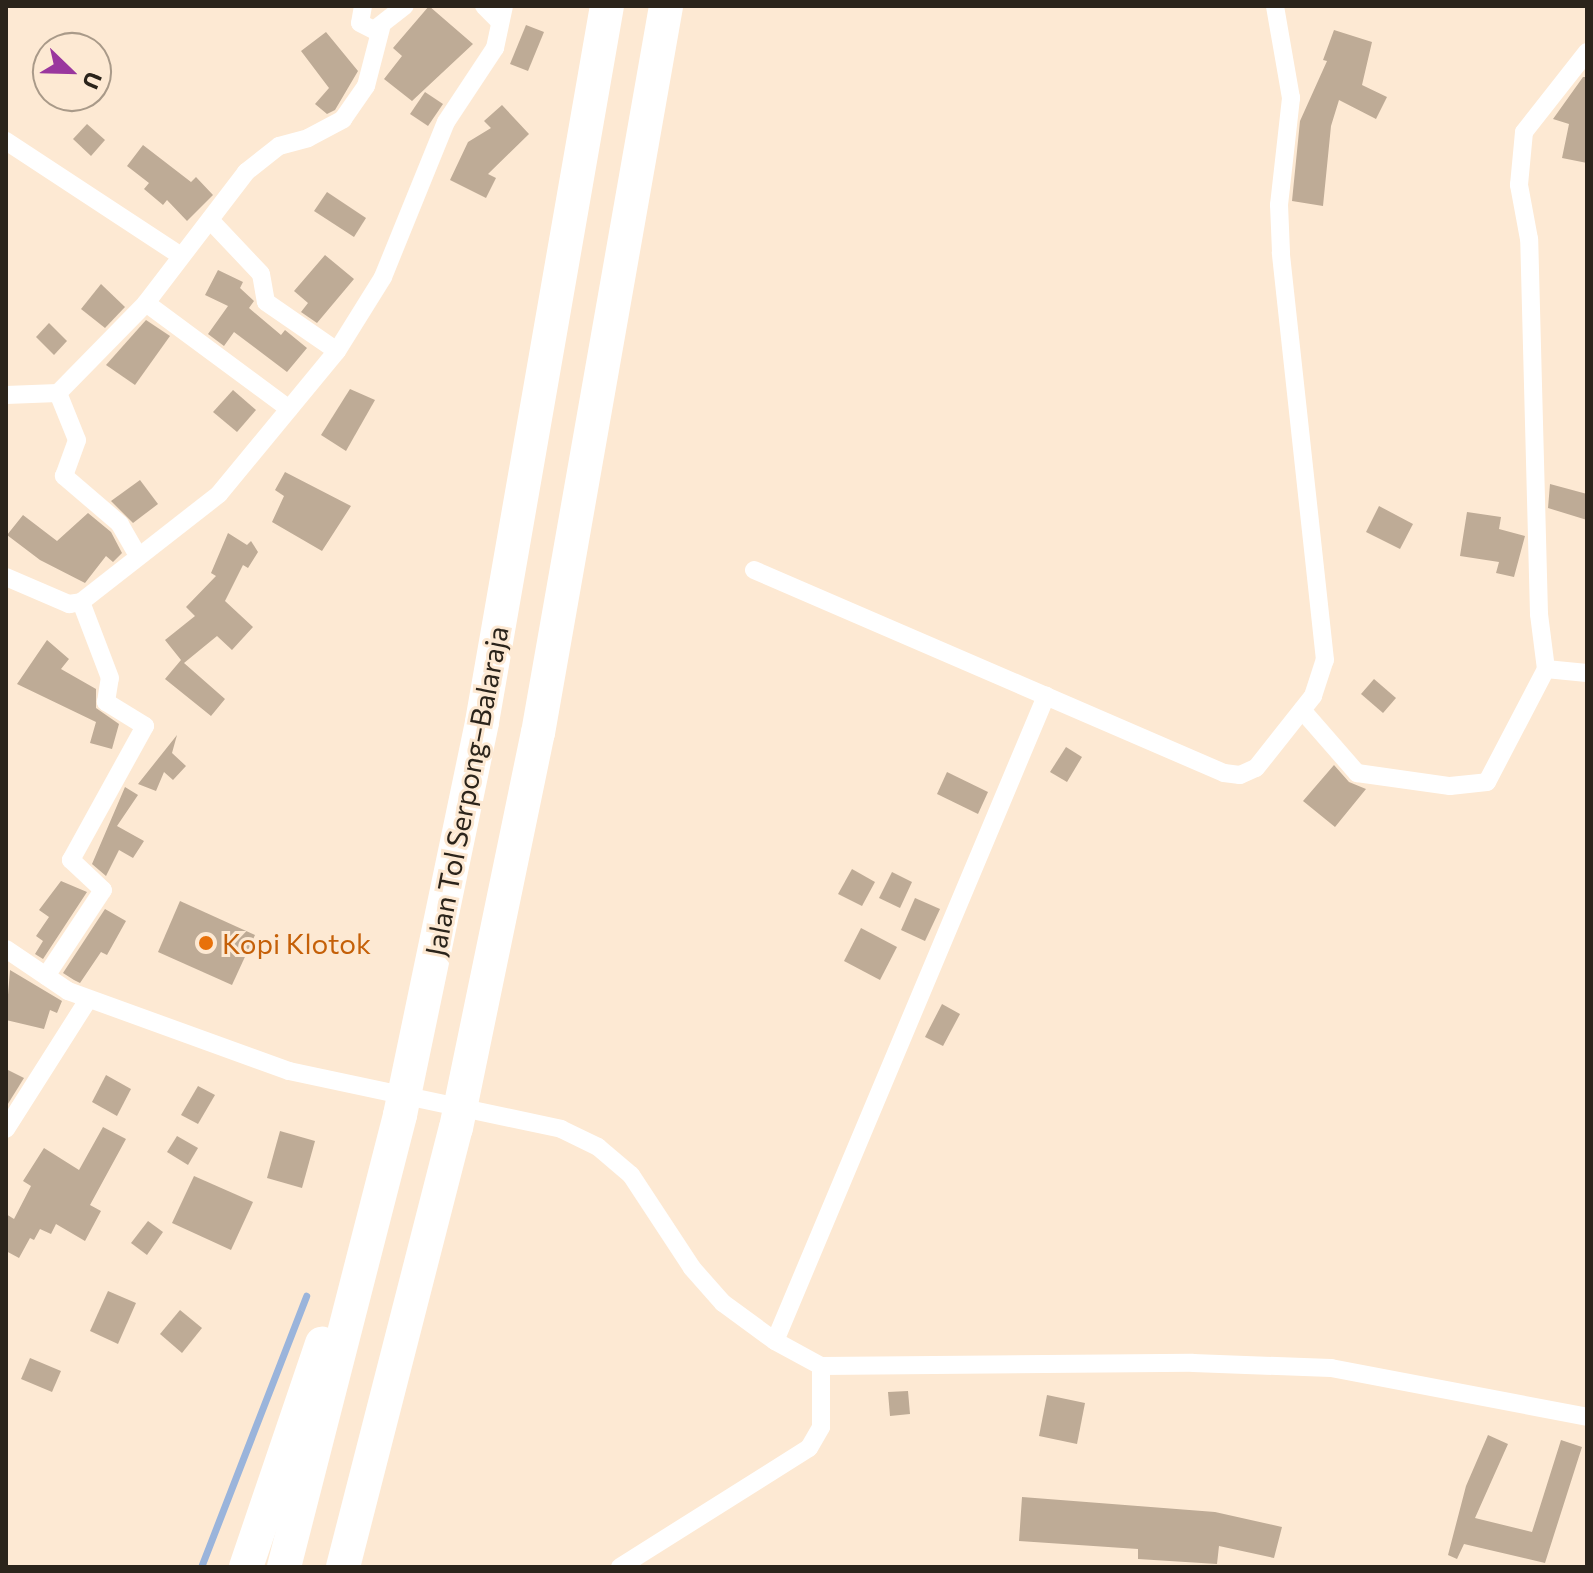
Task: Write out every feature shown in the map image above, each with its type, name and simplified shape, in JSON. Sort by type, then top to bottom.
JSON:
[{"type":"highway","name":"Jalan Tol Serpong–Balaraja","points":[[284,1567],[400,1115],[482,722],[607,6]]},
{"type":"highway","name":"Jalan Tol Serpong–Balaraja","points":[[343,1567],[456,1128],[538,733],[666,6]]},
{"type":"highway","points":[[246,1567],[400,1115]]},
{"type":"street","points":[[362,6],[360,23],[381,28]]},
{"type":"street","points":[[6,395],[58,393],[146,303],[246,172],[271,150],[343,119],[366,86],[381,28],[405,6]]},
{"type":"street","points":[[6,577],[69,604],[81,602],[137,554],[219,494],[337,351],[383,277],[446,122],[495,48],[501,13],[484,6]]},
{"type":"street","points":[[754,570],[1046,696],[1240,775],[1256,768],[1302,710],[1322,679],[1325,660],[1281,252],[1279,205],[1291,98],[1275,6]]},
{"type":"street","points":[[1302,710],[1357,773],[1450,786],[1487,782],[1546,669],[1539,614],[1529,239],[1519,185],[1524,132],[1587,52]]},
{"type":"street","points":[[6,141],[181,256]]},
{"type":"street","points":[[210,220],[261,274],[266,302],[337,351]]},
{"type":"street","points":[[146,303],[289,409]]},
{"type":"street","points":[[58,393],[77,440],[64,476],[120,524],[137,554]]},
{"type":"street","points":[[46,976],[103,890],[71,860],[145,726],[106,702],[110,678],[81,602]]},
{"type":"street","points":[[1546,669],[1587,673]]},
{"type":"street","points":[[775,1341],[1046,696]]},
{"type":"street","points":[[6,949],[88,1000],[289,1071],[561,1129],[598,1147],[631,1175],[692,1268],[723,1303],[775,1341],[821,1366],[1193,1363],[1331,1368],[1587,1417]]},
{"type":"street","points":[[6,1129],[88,1000]]},
{"type":"street","points":[[620,1567],[809,1448],[821,1427],[821,1366]]},
{"type":"building","points":[[429,6],[473,44],[412,101],[384,79],[402,56],[393,48]]},
{"type":"building","points":[[526,25],[544,32],[528,71],[510,64]]},
{"type":"building","points":[[1334,30],[1372,42],[1362,85],[1387,97],[1376,119],[1339,100],[1331,126],[1323,206],[1292,201],[1300,121],[1327,61],[1323,60]]},
{"type":"building","points":[[326,32],[358,71],[335,110],[327,114],[315,104],[329,88],[301,51]]},
{"type":"building","points":[[1583,77],[1587,77],[1587,163],[1562,158],[1569,124],[1553,119]]},
{"type":"building","points":[[425,92],[443,104],[428,126],[410,114]]},
{"type":"building","points":[[502,105],[529,134],[488,174],[496,178],[486,198],[450,180],[468,142],[491,128],[484,121]]},
{"type":"building","points":[[87,124],[105,140],[91,156],[73,139]]},
{"type":"building","points":[[143,145],[191,182],[196,177],[213,195],[187,221],[167,200],[163,205],[144,189],[149,183],[127,166]]},
{"type":"building","points":[[327,192],[366,218],[354,237],[314,211]]},
{"type":"building","points":[[325,255],[354,279],[317,323],[301,312],[308,303],[294,291]]},
{"type":"building","points":[[218,270],[243,282],[240,288],[254,301],[249,308],[281,335],[285,330],[307,348],[287,372],[234,332],[224,346],[208,334],[228,306],[205,295]]},
{"type":"building","points":[[101,284],[125,307],[105,328],[81,309]]},
{"type":"building","points":[[146,320],[170,336],[135,385],[106,365]]},
{"type":"building","points":[[49,323],[67,341],[54,355],[36,337]]},
{"type":"building","points":[[350,389],[375,400],[346,451],[321,435]]},
{"type":"building","points":[[233,390],[256,410],[237,432],[213,412]]},
{"type":"building","points":[[285,472],[351,506],[322,551],[272,522],[284,496],[275,490]]},
{"type":"building","points":[[140,480],[158,504],[133,523],[111,501]]},
{"type":"building","points":[[1550,484],[1587,494],[1587,520],[1548,508]]},
{"type":"building","points":[[1379,506],[1413,524],[1400,549],[1366,532]]},
{"type":"building","points":[[1467,512],[1501,517],[1499,529],[1525,536],[1514,577],[1496,573],[1499,562],[1460,556]]},
{"type":"building","points":[[88,513],[111,532],[122,553],[113,562],[106,556],[85,583],[40,560],[7,535],[23,515],[57,541]]},
{"type":"building","points":[[228,533],[247,545],[251,541],[258,552],[248,568],[243,565],[225,601],[253,627],[232,650],[217,636],[184,663],[225,699],[211,716],[165,679],[181,660],[165,640],[195,616],[186,607],[216,576],[211,573]]},
{"type":"building","points":[[47,640],[69,659],[61,669],[96,689],[96,708],[119,724],[112,749],[90,743],[96,722],[17,684]]},
{"type":"building","points":[[1374,679],[1396,698],[1383,713],[1361,694]]},
{"type":"building","points":[[177,735],[172,753],[186,766],[173,780],[164,772],[156,791],[138,784]]},
{"type":"building","points":[[1066,747],[1082,757],[1067,782],[1050,772]]},
{"type":"building","points":[[1334,765],[1349,782],[1366,789],[1335,827],[1303,801]]},
{"type":"building","points":[[947,772],[988,792],[978,814],[937,794]]},
{"type":"building","points":[[125,787],[138,795],[117,826],[144,841],[133,858],[119,850],[106,876],[92,864]]},
{"type":"building","points":[[852,869],[875,882],[862,906],[838,894]]},
{"type":"building","points":[[892,872],[912,882],[900,908],[879,898]]},
{"type":"building","points":[[61,881],[87,892],[43,959],[35,954],[43,941],[36,936],[49,917],[39,910]]},
{"type":"building","points":[[915,898],[940,909],[925,941],[901,930]]},
{"type":"building","name":"Kopi Klotok","points":[[180,901],[255,935],[232,985],[158,952]]},
{"type":"building","points":[[105,909],[126,921],[107,955],[101,952],[80,983],[63,973]]},
{"type":"building","points":[[861,928],[897,947],[880,980],[844,961]]},
{"type":"building","points":[[10,970],[62,1001],[57,1013],[50,1010],[44,1029],[6,1020]]},
{"type":"building","points":[[942,1004],[960,1014],[943,1046],[925,1037]]},
{"type":"building","points":[[6,1069],[24,1078],[6,1107]]},
{"type":"building","points":[[106,1075],[131,1089],[117,1116],[92,1102]]},
{"type":"building","points":[[198,1086],[215,1095],[198,1124],[181,1115]]},
{"type":"building","points":[[103,1127],[126,1139],[90,1205],[101,1211],[85,1241],[56,1224],[51,1234],[40,1229],[34,1240],[30,1238],[19,1258],[6,1251],[6,1214],[14,1219],[31,1186],[23,1181],[44,1148],[79,1170]]},
{"type":"building","points":[[280,1131],[315,1141],[302,1188],[267,1178]]},
{"type":"building","points":[[177,1136],[198,1148],[188,1165],[167,1152]]},
{"type":"building","points":[[194,1176],[253,1202],[231,1250],[172,1223]]},
{"type":"building","points":[[148,1221],[163,1232],[147,1255],[131,1243]]},
{"type":"building","points":[[108,1291],[136,1303],[118,1344],[90,1331]]},
{"type":"building","points":[[180,1310],[202,1328],[182,1353],[160,1334]]},
{"type":"building","points":[[30,1358],[61,1371],[52,1392],[21,1379]]},
{"type":"building","points":[[908,1391],[910,1414],[890,1416],[888,1392]]},
{"type":"building","points":[[1047,1395],[1085,1403],[1077,1444],[1039,1436]]},
{"type":"building","points":[[1488,1435],[1508,1444],[1475,1518],[1532,1532],[1561,1440],[1582,1447],[1545,1563],[1464,1544],[1457,1559],[1448,1555],[1466,1486]]},
{"type":"building","points":[[1022,1497],[1215,1512],[1282,1527],[1274,1558],[1219,1546],[1217,1564],[1138,1559],[1138,1549],[1019,1541]]},
{"type":"waterway","points":[[201,1567],[306,1296]]},
{"type":"place","name":"Kopi Klotok","points":[[206,943]]}]
